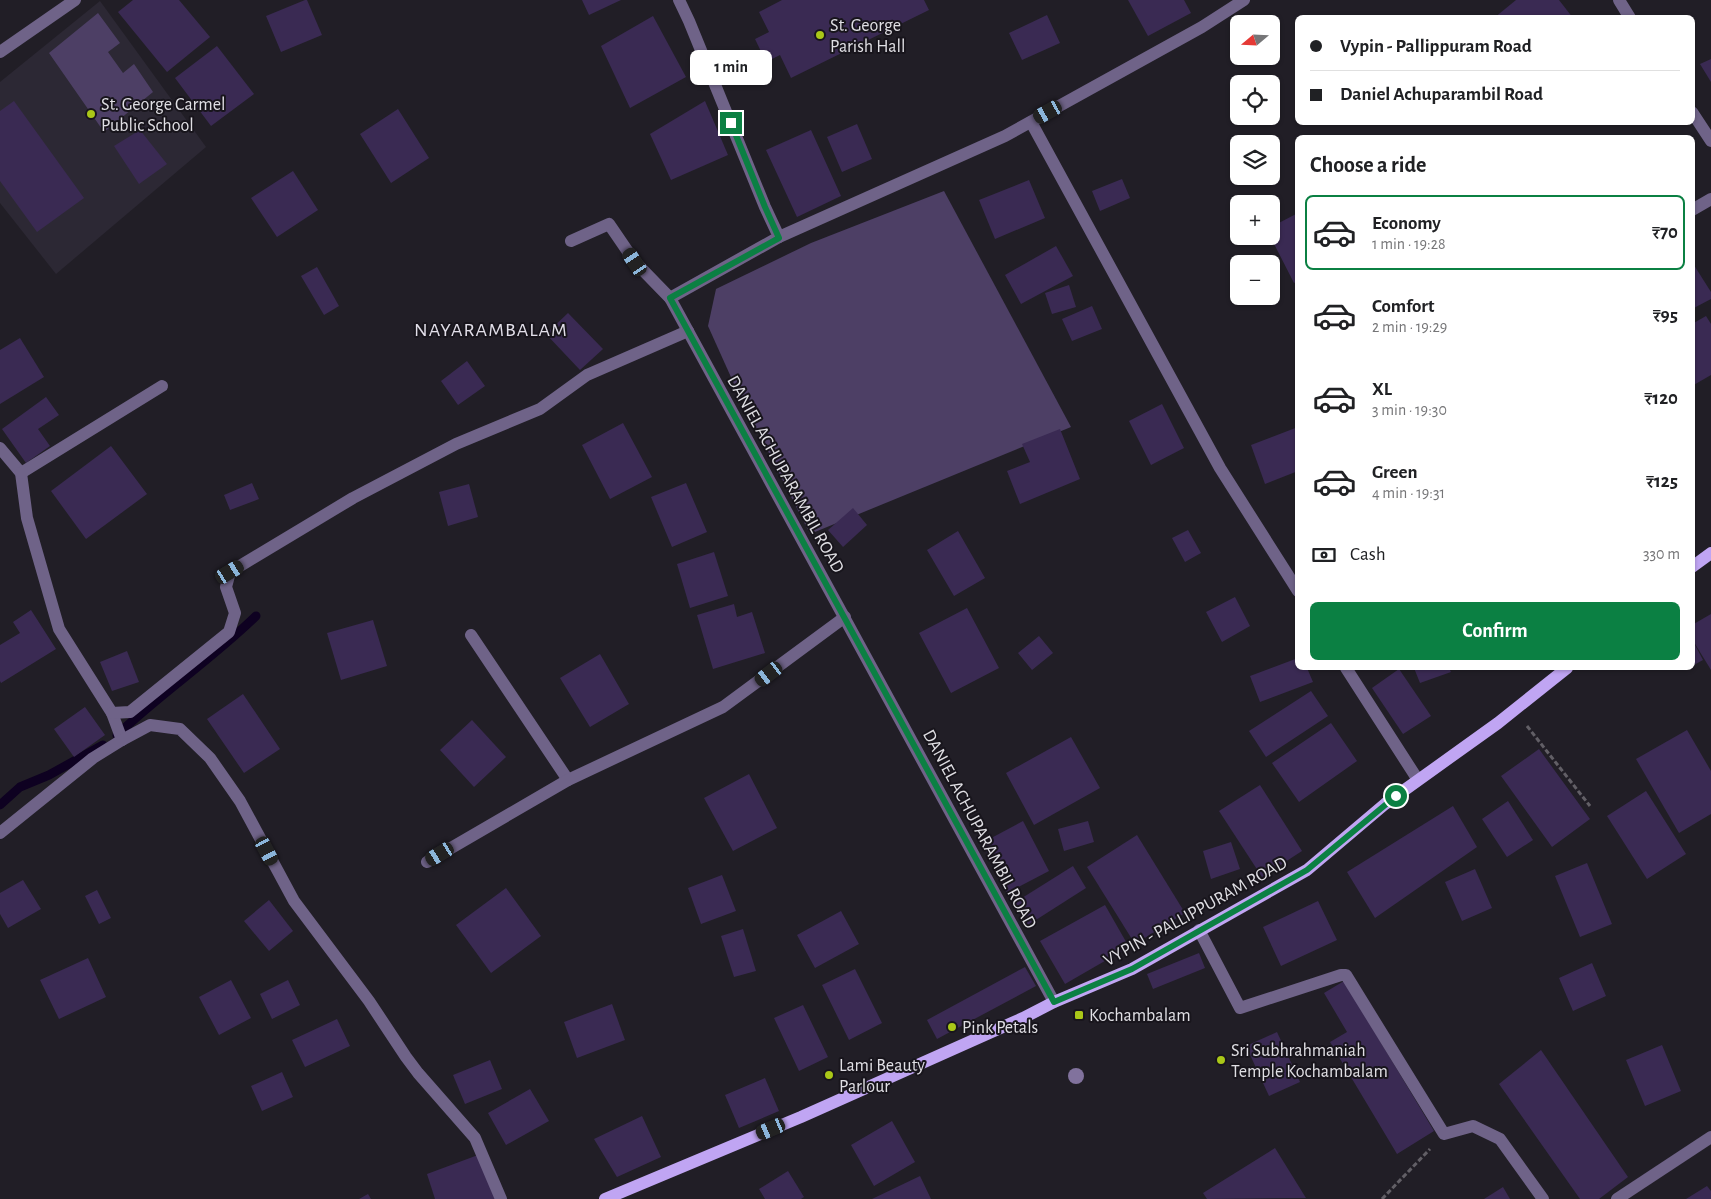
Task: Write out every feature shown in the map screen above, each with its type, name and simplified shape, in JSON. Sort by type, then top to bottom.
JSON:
[{"type":"main road","points":[[1695,565],[1711,553]]},
{"type":"main road","name":"VYPIN - PALLIPPURAM ROAD","points":[[605,1199],[793,1120],[1054,1002],[1132,969],[1307,870],[1385,804],[1514,710],[1564,670]]},
{"type":"street","points":[[0,52],[75,0]]},
{"type":"street","points":[[679,0],[690,21],[779,238]]},
{"type":"street","points":[[670,298],[779,238],[1005,136],[1202,27],[1244,0]]},
{"type":"street","points":[[1618,0],[1628,15]]},
{"type":"street","points":[[1695,116],[1711,140]]},
{"type":"street","points":[[1031,122],[1220,468],[1295,585]]},
{"type":"street","points":[[1695,208],[1711,199]]},
{"type":"street","name":"DANIEL ACHUPARAMBIL ROAD","points":[[571,241],[609,224],[635,262],[670,298],[1054,1002]]},
{"type":"street","points":[[112,713],[130,712],[229,632],[236,614],[226,587],[230,572],[353,498],[456,444],[540,409],[587,375],[688,332]]},
{"type":"street","points":[[21,473],[162,386]]},
{"type":"street","points":[[0,448],[21,473],[27,518],[59,629],[112,713],[122,739]]},
{"type":"street","points":[[427,862],[568,780],[723,708],[845,617]]},
{"type":"street","points":[[471,635],[568,780]]},
{"type":"street","points":[[1347,670],[1418,780]]},
{"type":"street","points":[[0,833],[93,758],[122,739],[150,725],[180,729],[210,758],[240,801],[294,901],[369,1001],[406,1057],[475,1138],[501,1199]]},
{"type":"street","points":[[1199,930],[1240,1008],[1341,974],[1346,975],[1444,1134],[1473,1126],[1500,1139],[1542,1199]]},
{"type":"street","points":[[1617,1199],[1711,1137]]},
{"type":"path","points":[[1514,710],[1590,806]]},
{"type":"path","points":[[1382,1199],[1444,1134]]},
{"type":"shaded area","name":"St. George Carmel Public School","points":[[100,1],[206,147],[56,274],[0,203],[0,82]]},
{"type":"shaded area","points":[[98,13],[120,43],[108,52],[123,73],[134,64],[153,92],[104,132],[49,53]]},
{"type":"shaded area","points":[[944,191],[1071,427],[810,534],[735,386],[708,326],[716,289],[811,243]]},
{"type":"building","points":[[133,0],[179,0],[210,37],[167,72],[118,12]]},
{"type":"building","points":[[307,0],[322,35],[281,52],[266,16]]},
{"type":"building","points":[[582,0],[621,0],[589,15]]},
{"type":"building","name":"St. George Parish Hall","points":[[782,0],[924,0],[929,10],[791,78],[780,55],[766,62],[755,39],[769,32],[759,12]]},
{"type":"building","points":[[1128,0],[1184,0],[1191,13],[1148,36]]},
{"type":"building","points":[[1516,0],[1559,0],[1571,15],[1498,15]]},
{"type":"building","points":[[1047,15],[1060,43],[1022,60],[1009,33]]},
{"type":"building","points":[[653,16],[686,77],[630,108],[601,46]]},
{"type":"building","points":[[217,46],[254,94],[211,126],[175,78]]},
{"type":"building","points":[[1711,59],[1711,82],[1700,64]]},
{"type":"building","points":[[14,101],[84,198],[37,232],[0,181],[0,111]]},
{"type":"building","points":[[705,101],[728,155],[671,180],[650,134]]},
{"type":"building","points":[[398,109],[429,158],[391,183],[360,134]]},
{"type":"building","points":[[857,124],[872,159],[842,172],[827,137]]},
{"type":"building","points":[[140,130],[167,164],[139,184],[114,146]]},
{"type":"building","points":[[811,130],[841,196],[797,217],[766,150]]},
{"type":"building","points":[[293,171],[318,210],[277,237],[251,198]]},
{"type":"building","points":[[1122,179],[1130,198],[1100,211],[1092,191]]},
{"type":"building","points":[[1029,180],[1045,218],[995,239],[979,200]]},
{"type":"building","points":[[1295,215],[1295,282],[1275,245],[1280,245],[1280,222]]},
{"type":"building","points":[[1056,246],[1073,276],[1021,304],[1005,275]]},
{"type":"building","points":[[317,267],[339,306],[324,315],[301,276]]},
{"type":"building","points":[[1695,267],[1711,292],[1711,299],[1695,307]]},
{"type":"building","points":[[1069,285],[1076,307],[1052,314],[1045,293]]},
{"type":"building","points":[[1092,306],[1102,329],[1072,341],[1062,319]]},
{"type":"building","points":[[568,313],[603,349],[580,370],[546,334]]},
{"type":"building","points":[[1706,316],[1711,324],[1711,375],[1695,384],[1695,322]]},
{"type":"building","points":[[20,338],[44,377],[0,404],[0,350]]},
{"type":"building","points":[[467,361],[485,386],[458,405],[441,381]]},
{"type":"building","points":[[46,397],[59,415],[38,429],[50,446],[26,463],[2,429]]},
{"type":"building","points":[[1162,404],[1184,448],[1151,465],[1129,421]]},
{"type":"building","points":[[623,423],[652,477],[610,499],[582,445]]},
{"type":"building","points":[[1295,428],[1295,472],[1265,484],[1251,445]]},
{"type":"building","points":[[1060,429],[1080,479],[1020,504],[1007,471],[1030,462],[1022,444]]},
{"type":"building","points":[[111,446],[147,494],[86,539],[51,491]]},
{"type":"building","points":[[252,483],[259,499],[230,510],[224,495]]},
{"type":"building","points":[[686,483],[707,532],[672,547],[651,497]]},
{"type":"building","points":[[469,484],[478,517],[448,526],[439,492]]},
{"type":"building","points":[[853,508],[867,525],[843,547],[828,530]]},
{"type":"building","points":[[1188,530],[1201,553],[1185,562],[1172,538]]},
{"type":"building","points":[[958,531],[985,578],[954,596],[927,550]]},
{"type":"building","points":[[714,552],[728,596],[690,608],[677,564]]},
{"type":"building","points":[[1235,597],[1250,626],[1222,642],[1206,612]]},
{"type":"building","points":[[734,604],[737,617],[752,612],[765,653],[713,669],[697,615]]},
{"type":"building","points":[[967,608],[999,668],[951,693],[919,633]]},
{"type":"building","points":[[31,610],[56,649],[1,683],[0,645],[20,633],[13,622]]},
{"type":"building","points":[[1711,614],[1711,670],[1695,644],[1695,623]]},
{"type":"building","points":[[373,620],[387,666],[341,680],[327,633]]},
{"type":"building","points":[[1039,636],[1053,653],[1032,670],[1018,653]]},
{"type":"building","points":[[1695,645],[1703,660],[1695,664]]},
{"type":"building","points":[[127,651],[139,682],[112,691],[100,662]]},
{"type":"building","points":[[600,654],[629,704],[590,727],[560,678]]},
{"type":"building","points":[[1295,659],[1295,670],[1308,670],[1313,682],[1260,702],[1250,676]]},
{"type":"building","points":[[1400,670],[1431,716],[1403,734],[1372,688]]},
{"type":"building","points":[[1415,670],[1450,670],[1451,672],[1420,683]]},
{"type":"building","points":[[1311,691],[1328,716],[1266,757],[1249,731]]},
{"type":"building","points":[[243,694],[280,749],[244,773],[207,719]]},
{"type":"building","points":[[85,707],[105,735],[74,757],[54,729]]},
{"type":"building","points":[[472,720],[506,757],[474,787],[440,750]]},
{"type":"building","points":[[1331,723],[1357,761],[1299,802],[1272,763]]},
{"type":"building","points":[[1687,730],[1711,771],[1711,814],[1679,833],[1636,759]]},
{"type":"building","points":[[1071,737],[1100,788],[1034,825],[1006,773]]},
{"type":"building","points":[[1539,749],[1590,819],[1552,847],[1501,776]]},
{"type":"building","points":[[749,774],[777,828],[733,851],[704,798]]},
{"type":"building","points":[[1260,785],[1302,851],[1262,877],[1219,811]]},
{"type":"building","points":[[1646,791],[1686,854],[1647,879],[1607,816]]},
{"type":"building","points":[[1508,801],[1533,840],[1507,857],[1482,819]]},
{"type":"building","points":[[1453,806],[1477,847],[1375,918],[1347,872]]},
{"type":"building","points":[[1023,821],[1049,871],[1007,893],[982,843]]},
{"type":"building","points":[[1088,821],[1094,842],[1064,851],[1058,829]]},
{"type":"building","points":[[1137,835],[1185,913],[1135,944],[1087,867]]},
{"type":"building","points":[[1231,842],[1240,869],[1211,879],[1203,851]]},
{"type":"building","points":[[1587,863],[1612,924],[1580,937],[1555,876]]},
{"type":"building","points":[[1073,866],[1086,888],[1028,925],[1014,903]]},
{"type":"building","points":[[1475,869],[1492,908],[1462,921],[1445,882]]},
{"type":"building","points":[[722,875],[736,911],[701,924],[688,888]]},
{"type":"building","points":[[23,880],[41,909],[8,928],[0,914],[0,893]]},
{"type":"building","points":[[506,888],[541,936],[491,973],[456,925]]},
{"type":"building","points":[[97,890],[111,918],[99,924],[85,896]]},
{"type":"building","points":[[269,900],[293,931],[269,951],[244,921]]},
{"type":"building","points":[[1318,901],[1337,940],[1281,966],[1263,927]]},
{"type":"building","points":[[1105,905],[1129,947],[1065,984],[1040,941]]},
{"type":"building","points":[[841,911],[859,944],[815,968],[797,935]]},
{"type":"building","points":[[743,929],[756,971],[734,977],[721,936]]},
{"type":"building","points":[[1199,953],[1205,968],[1153,989],[1147,974]]},
{"type":"building","points":[[88,958],[106,997],[59,1019],[40,980]]},
{"type":"building","points":[[1592,963],[1606,996],[1573,1011],[1559,978]]},
{"type":"building","points":[[1025,967],[1036,986],[937,1039],[927,1020]]},
{"type":"building","points":[[855,969],[882,1023],[849,1040],[822,985]]},
{"type":"building","points":[[231,980],[251,1018],[219,1035],[199,997]]},
{"type":"building","points":[[288,980],[300,1005],[272,1019],[260,994]]},
{"type":"building","points":[[1344,981],[1434,1131],[1397,1154],[1330,1042],[1347,1032],[1324,993]]},
{"type":"building","points":[[612,1004],[625,1040],[577,1058],[564,1022]]},
{"type":"building","points":[[803,1005],[828,1057],[799,1071],[774,1018]]},
{"type":"building","points":[[337,1019],[350,1046],[305,1067],[292,1040]]},
{"type":"building","points":[[1277,1032],[1300,1082],[1269,1096],[1246,1046]]},
{"type":"building","points":[[1662,1045],[1681,1091],[1645,1106],[1626,1060]]},
{"type":"building","points":[[1541,1050],[1628,1177],[1599,1199],[1580,1199],[1499,1084]]},
{"type":"building","points":[[490,1060],[502,1089],[465,1104],[453,1075]]},
{"type":"building","points":[[282,1072],[293,1097],[262,1111],[251,1086]]},
{"type":"building","points":[[765,1078],[779,1111],[739,1128],[725,1095]]},
{"type":"building","points":[[530,1089],[549,1121],[506,1145],[488,1113]]},
{"type":"building","points":[[642,1116],[661,1157],[617,1177],[594,1139]]},
{"type":"building","points":[[892,1121],[915,1162],[874,1186],[851,1145]]},
{"type":"building","points":[[1275,1148],[1306,1198],[1207,1199],[1203,1193]]},
{"type":"building","points":[[478,1155],[495,1199],[435,1199],[427,1174]]},
{"type":"building","points":[[788,1171],[804,1197],[801,1199],[765,1199],[759,1189]]},
{"type":"building","points":[[920,1176],[931,1199],[872,1199]]},
{"type":"building","points":[[1707,1186],[1711,1191],[1711,1199],[1686,1199]]},
{"type":"building","points":[[1503,1187],[1510,1199],[1484,1199]]},
{"type":"building","points":[[368,1194],[371,1199],[359,1199]]},
{"type":"waterway","points":[[117,735],[256,616]]},
{"type":"waterway","points":[[0,805],[20,787],[49,775],[103,745]]},
{"type":"place","name":"St. George Parish Hall","points":[[820,35]]},
{"type":"place","name":"St. George Carmel Public School","points":[[91,114]]},
{"type":"place","name":"Kochambalam","points":[[1079,1015]]},
{"type":"place","name":"Pink Petals","points":[[952,1027]]},
{"type":"place","name":"Sri Subhrahmaniah Temple Kochambalam","points":[[1221,1060]]},
{"type":"place","name":"Lami Beauty Parlour","points":[[829,1075]]},
{"type":"district","name":"NAYARAMBALAM","points":[[491,329]]},
{"type":"route","points":[[731,123],[779,238],[670,298],[1054,1002],[1132,969],[1307,870],[1396,796]]}]
